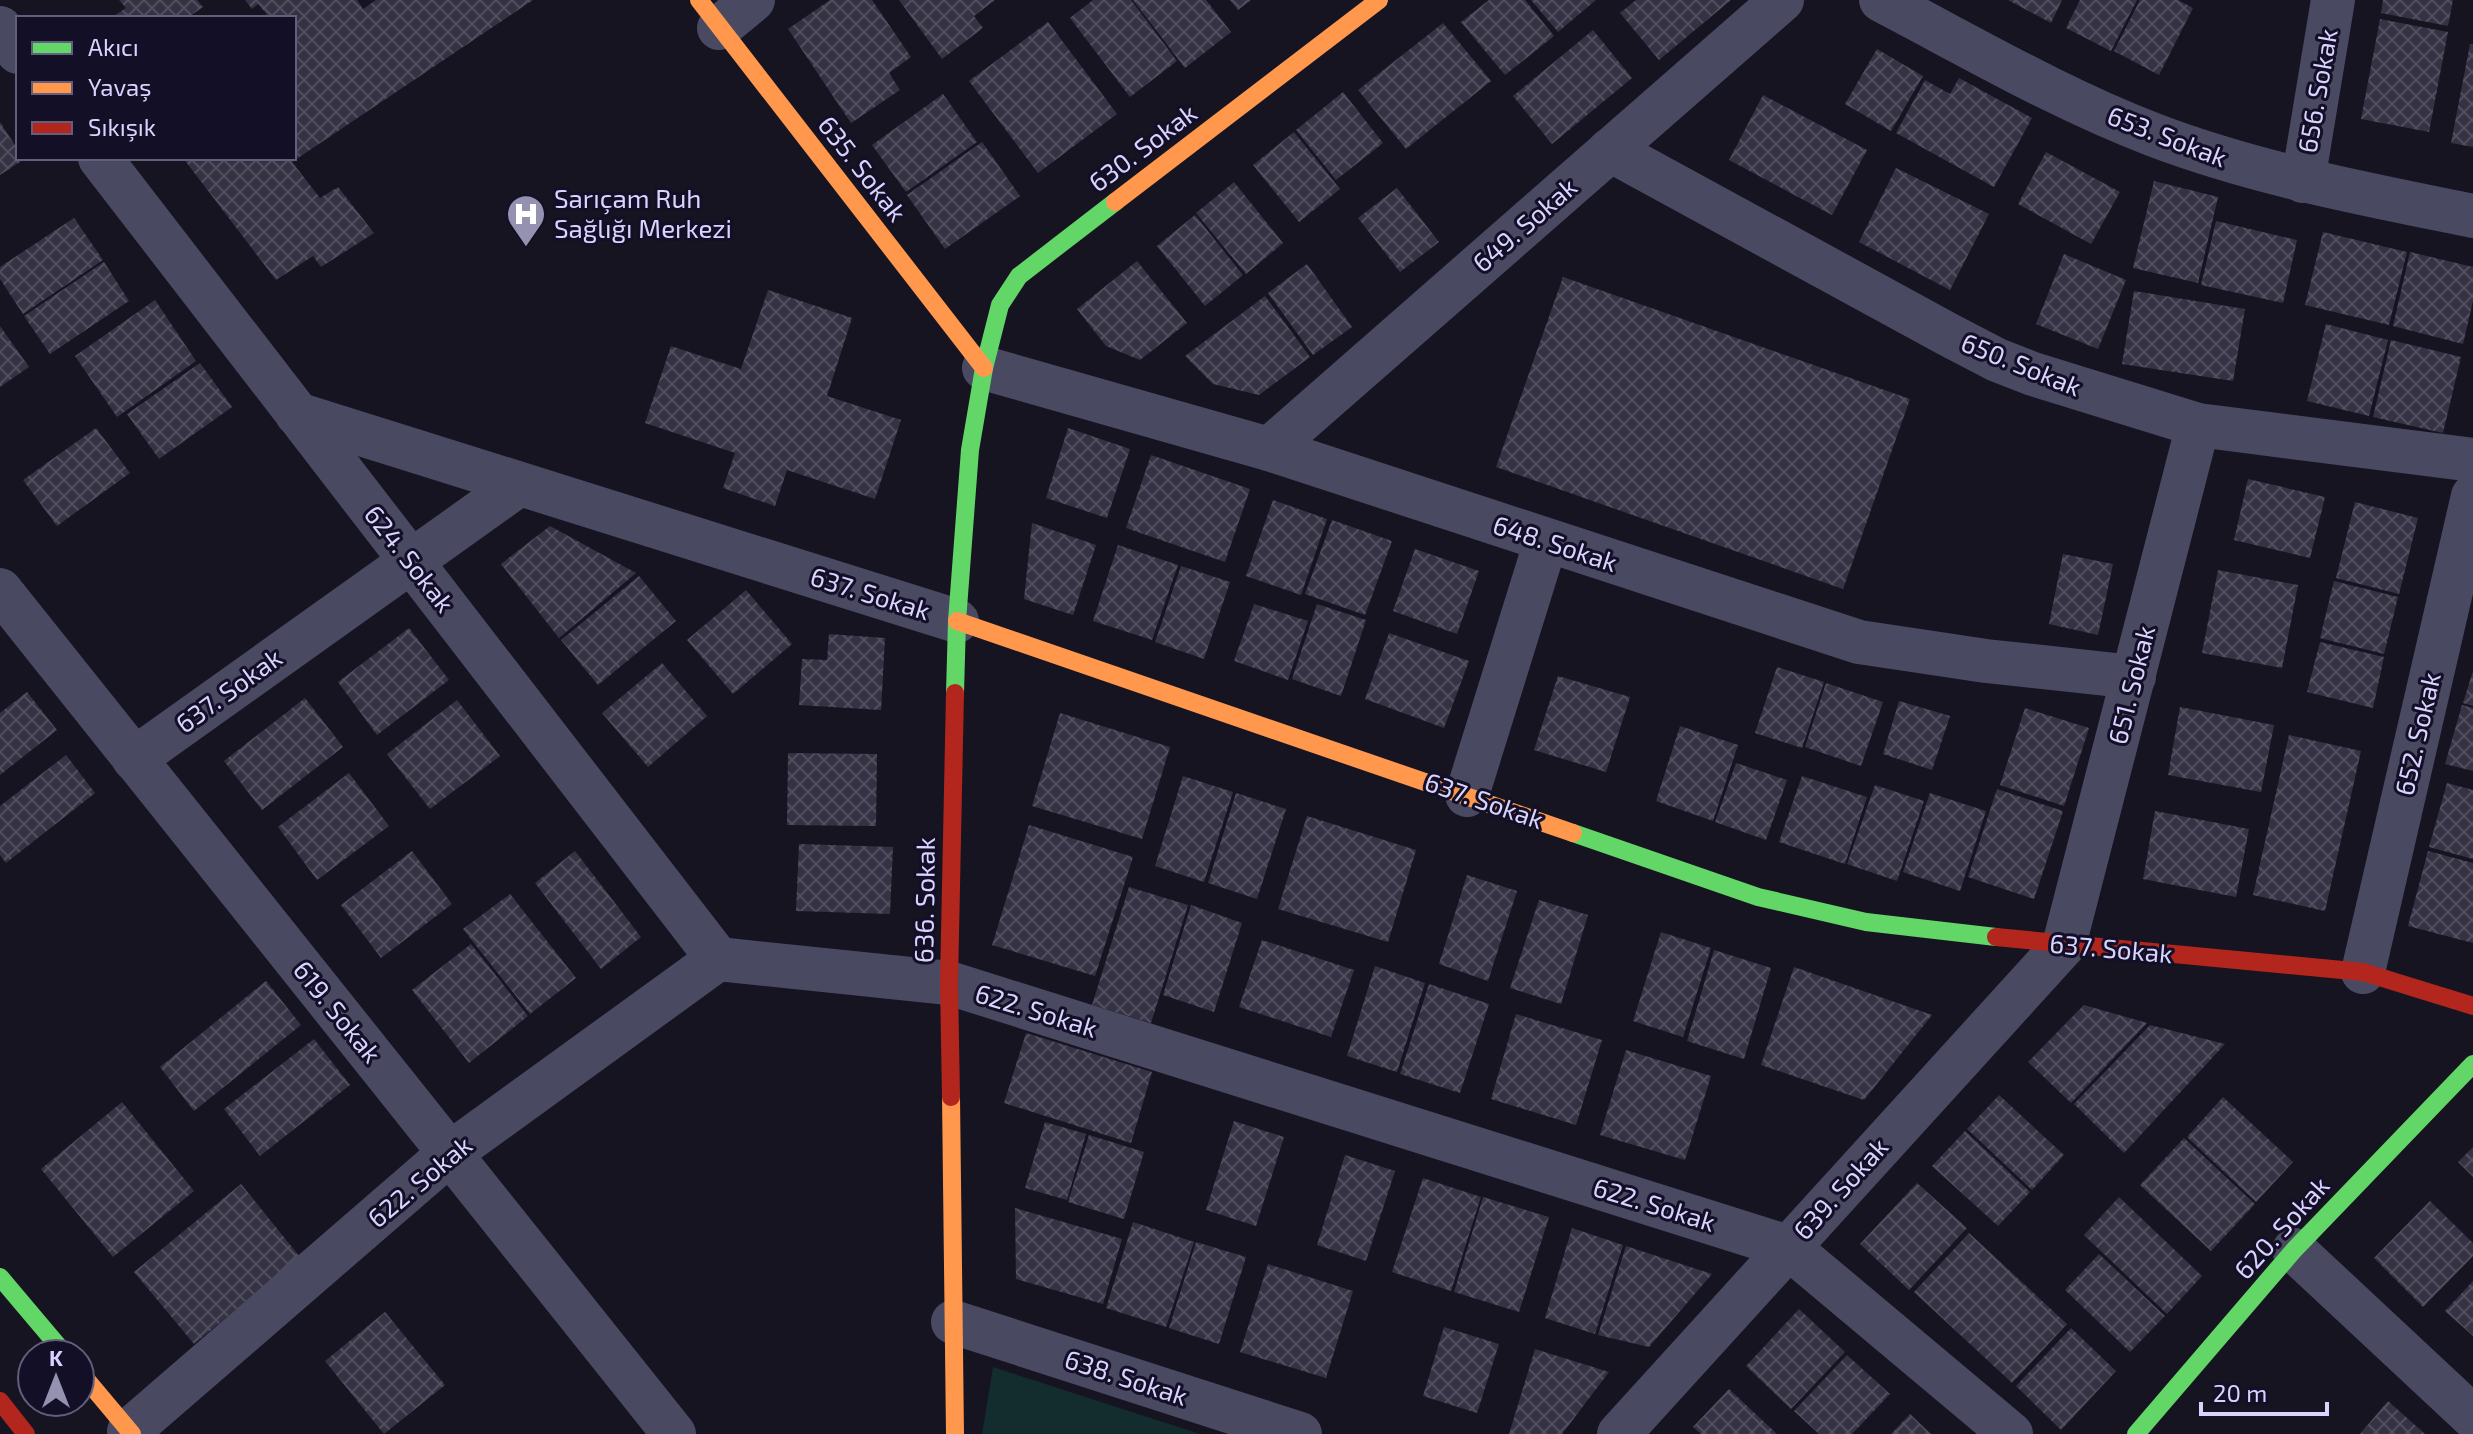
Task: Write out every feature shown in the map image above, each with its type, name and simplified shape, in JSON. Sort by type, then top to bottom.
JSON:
[{"type":"street","points":[[709,14],[753,0]]},
{"type":"street","name":"630. Sokak","points":[[984,368],[1000,305],[1019,276],[1379,0]]},
{"type":"street","name":"649. Sokak","points":[[1269,449],[1782,0]]},
{"type":"street","name":"653. Sokak","points":[[1881,0],[2064,95],[2152,135],[2303,181],[2473,216]]},
{"type":"street","name":"656. Sokak","points":[[2303,181],[2333,0]]},
{"type":"street","name":"635. Sokak","points":[[709,14],[984,368]]},
{"type":"street","points":[[0,28],[16,49]]},
{"type":"street","name":"650. Sokak","points":[[1610,150],[1997,360],[2115,402],[2198,425],[2473,460]]},
{"type":"street","name":"624. Sokak","points":[[102,160],[718,959]]},
{"type":"street","name":"648. Sokak","points":[[984,368],[1269,449],[1859,642],[1929,654],[2134,677]]},
{"type":"street","name":"636. Sokak","points":[[955,1434],[949,983],[957,621],[970,450],[984,368]]},
{"type":"street","name":"637. Sokak","points":[[297,414],[957,621],[1758,897],[1866,922],[2064,945],[2363,972],[2473,1006]]},
{"type":"street","name":"651. Sokak","points":[[2064,945],[2198,425]]},
{"type":"street","name":"637. Sokak","points":[[134,759],[518,485]]},
{"type":"street","name":"652. Sokak","points":[[2363,972],[2473,496]]},
{"type":"street","points":[[1467,795],[1546,541]]},
{"type":"street","name":"619. Sokak","points":[[0,590],[674,1434]]},
{"type":"street","name":"639. Sokak","points":[[1619,1434],[2064,945]]},
{"type":"street","name":"622. Sokak","points":[[130,1432],[449,1154],[718,959],[949,983],[1788,1247],[2011,1434]]},
{"type":"street","name":"620. Sokak","points":[[2136,1434],[2294,1250],[2473,1064]]},
{"type":"street","points":[[2294,1250],[2473,1417]]},
{"type":"street","points":[[0,1277],[51,1338]]},
{"type":"street","name":"638. Sokak","points":[[953,1322],[1300,1434]]},
{"type":"street","points":[[96,1391],[130,1432]]},
{"type":"street","points":[[0,1401],[26,1434]]},
{"type":"green space","points":[[993,1367],[1200,1434],[982,1434]]},
{"type":"building","points":[[119,0],[197,0],[203,7],[190,16],[114,16],[126,8]]},
{"type":"building","points":[[245,0],[357,0],[363,9],[376,0],[533,0],[296,159],[296,16],[268,16],[258,4],[252,9]]},
{"type":"building","points":[[830,0],[872,0],[911,57],[889,73],[900,90],[851,123],[788,29]]},
{"type":"building","points":[[899,0],[995,0],[974,16],[983,28],[942,59]]},
{"type":"building","points":[[1093,0],[1131,0],[1177,61],[1130,97],[1070,18]]},
{"type":"building","points":[[1133,0],[1206,0],[1231,32],[1185,68]]},
{"type":"building","points":[[1230,0],[1251,0],[1238,10]]},
{"type":"building","points":[[1489,0],[1525,0],[1554,36],[1505,75],[1461,22]]},
{"type":"building","points":[[1531,0],[1596,0],[1558,32]]},
{"type":"building","points":[[1636,0],[1731,0],[1659,60],[1620,13]]},
{"type":"building","points":[[2008,0],[2062,0],[2051,23]]},
{"type":"building","points":[[2080,0],[2137,0],[2111,51],[2066,28]]},
{"type":"building","points":[[2140,0],[2178,0],[2193,8],[2159,75],[2114,51]]},
{"type":"building","points":[[2383,0],[2453,0],[2448,26],[2381,13]]},
{"type":"building","points":[[2380,19],[2448,32],[2429,132],[2361,119]]},
{"type":"building","points":[[1048,22],[1117,114],[1038,173],[969,81]]},
{"type":"building","points":[[1443,23],[1491,81],[1406,149],[1358,90]]},
{"type":"building","points":[[1593,30],[1632,78],[1552,144],[1513,96]]},
{"type":"building","points":[[2470,44],[2473,44],[2473,147],[2451,143]]},
{"type":"building","points":[[1877,49],[1923,76],[1891,131],[1845,104]]},
{"type":"building","points":[[1959,78],[2032,118],[1994,187],[1896,133],[1925,80],[1950,94]]},
{"type":"building","points":[[1343,92],[1383,143],[1336,180],[1296,130]]},
{"type":"building","points":[[943,94],[977,142],[906,192],[872,145]]},
{"type":"building","points":[[1763,95],[1867,150],[1832,215],[1729,160]]},
{"type":"building","points":[[0,122],[16,147],[16,160],[23,160],[0,175]]},
{"type":"building","points":[[1294,132],[1340,189],[1299,222],[1253,165]]},
{"type":"building","points":[[982,142],[1020,196],[945,249],[907,195]]},
{"type":"building","points":[[2046,152],[2120,192],[2091,244],[2018,204]]},
{"type":"building","points":[[185,160],[295,160],[292,162],[320,198],[338,187],[374,233],[321,267],[313,256],[276,280]]},
{"type":"building","points":[[1896,168],[1989,214],[1950,290],[1859,242]]},
{"type":"building","points":[[2154,181],[2218,197],[2198,283],[2133,268]]},
{"type":"building","points":[[1234,182],[1283,243],[1246,274],[1196,213]]},
{"type":"building","points":[[1397,188],[1439,242],[1400,272],[1358,218]]},
{"type":"building","points":[[1195,215],[1243,275],[1205,306],[1157,246]]},
{"type":"building","points":[[74,218],[103,260],[23,314],[0,279],[0,267]]},
{"type":"building","points":[[2216,221],[2297,240],[2283,303],[2201,285]]},
{"type":"building","points":[[2323,232],[2407,252],[2389,325],[2305,305]]},
{"type":"building","points":[[2410,252],[2473,267],[2473,301],[2463,344],[2393,326]]},
{"type":"building","points":[[2064,254],[2126,280],[2098,349],[2036,324]]},
{"type":"building","points":[[1137,261],[1187,323],[1140,360],[1106,346],[1077,309]]},
{"type":"building","points":[[104,262],[129,301],[50,354],[24,316]]},
{"type":"building","points":[[1307,264],[1352,327],[1313,355],[1268,293]]},
{"type":"building","points":[[1563,277],[1910,399],[1843,589],[1496,467]]},
{"type":"building","points":[[768,290],[852,318],[827,396],[901,420],[875,499],[787,470],[775,506],[723,488],[735,453],[645,423],[671,346],[741,369]]},
{"type":"building","points":[[2134,291],[2245,309],[2233,381],[2122,364]]},
{"type":"building","points":[[1265,296],[1310,357],[1259,395],[1213,384],[1185,356]]},
{"type":"building","points":[[155,300],[196,361],[117,417],[75,356]]},
{"type":"building","points":[[2326,324],[2388,340],[2369,416],[2307,401]]},
{"type":"building","points":[[0,326],[29,367],[0,387]]},
{"type":"building","points":[[2391,340],[2461,357],[2443,433],[2373,417]]},
{"type":"building","points":[[200,363],[232,407],[159,459],[127,414]]},
{"type":"building","points":[[96,428],[130,473],[57,526],[23,480]]},
{"type":"building","points":[[1068,428],[1130,449],[1107,518],[1046,498]]},
{"type":"building","points":[[1151,455],[1250,489],[1225,562],[1126,528]]},
{"type":"building","points":[[2248,479],[2325,497],[2310,558],[2234,540]]},
{"type":"building","points":[[1273,500],[1327,519],[1301,595],[1246,576]]},
{"type":"building","points":[[2355,502],[2418,518],[2399,594],[2336,578]]},
{"type":"building","points":[[1332,520],[1392,541],[1365,615],[1305,594]]},
{"type":"building","points":[[1032,523],[1096,545],[1073,615],[1024,599]]},
{"type":"building","points":[[550,526],[636,573],[559,638],[501,564]]},
{"type":"building","points":[[1118,545],[1178,565],[1152,640],[1093,621]]},
{"type":"building","points":[[1415,549],[1479,571],[1457,634],[1393,611]]},
{"type":"building","points":[[2063,554],[2113,564],[2098,635],[2049,624]]},
{"type":"building","points":[[1181,566],[1230,582],[1204,659],[1155,642]]},
{"type":"building","points":[[2218,570],[2298,585],[2282,668],[2202,653]]},
{"type":"building","points":[[639,576],[676,621],[598,685],[561,640]]},
{"type":"building","points":[[2334,581],[2398,597],[2384,654],[2320,638]]},
{"type":"building","points":[[746,590],[792,644],[733,694],[687,640]]},
{"type":"building","points":[[1254,604],[1308,621],[1288,680],[1234,661]]},
{"type":"building","points":[[1317,604],[1366,620],[1341,696],[1292,679]]},
{"type":"building","points":[[409,628],[449,680],[377,735],[338,682]]},
{"type":"building","points":[[1389,633],[1469,661],[1444,728],[1365,699]]},
{"type":"building","points":[[829,634],[885,638],[881,710],[799,705],[802,659],[827,660]]},
{"type":"building","points":[[2320,642],[2384,657],[2373,708],[2307,692]]},
{"type":"building","points":[[662,663],[707,716],[648,767],[602,713]]},
{"type":"building","points":[[1777,667],[1824,682],[1802,748],[1755,733]]},
{"type":"building","points":[[2473,671],[2473,706],[2463,703]]},
{"type":"building","points":[[1558,676],[1630,697],[1606,772],[1534,750]]},
{"type":"building","points":[[1826,683],[1883,702],[1861,766],[1805,747]]},
{"type":"building","points":[[27,692],[57,730],[0,775],[0,713]]},
{"type":"building","points":[[305,698],[343,747],[262,810],[224,761]]},
{"type":"building","points":[[457,700],[500,756],[430,809],[387,754]]},
{"type":"building","points":[[1899,701],[1950,716],[1932,770],[1883,754]]},
{"type":"building","points":[[2462,705],[2473,708],[2473,771],[2445,764]]},
{"type":"building","points":[[2180,707],[2274,725],[2261,792],[2168,775]]},
{"type":"building","points":[[2025,708],[2089,728],[2064,806],[2000,785]]},
{"type":"building","points":[[1060,713],[1170,747],[1142,839],[1032,806]]},
{"type":"building","points":[[1680,726],[1738,745],[1713,821],[1656,801]]},
{"type":"building","points":[[2289,735],[2361,751],[2325,911],[2253,895]]},
{"type":"building","points":[[788,753],[877,754],[876,826],[787,825]]},
{"type":"building","points":[[66,755],[95,793],[6,863],[0,855],[0,806]]},
{"type":"building","points":[[1736,763],[1787,780],[1766,840],[1715,822]]},
{"type":"building","points":[[349,773],[389,826],[317,880],[278,827]]},
{"type":"building","points":[[1183,776],[1233,792],[1204,882],[1155,866]]},
{"type":"building","points":[[1802,776],[1867,797],[1845,864],[1779,842]]},
{"type":"building","points":[[2447,783],[2473,790],[2473,859],[2429,847]]},
{"type":"building","points":[[1875,785],[1924,801],[1897,881],[1847,864]]},
{"type":"building","points":[[1997,789],[2063,811],[2034,899],[1968,877]]},
{"type":"building","points":[[1236,793],[1286,809],[1257,899],[1208,883]]},
{"type":"building","points":[[1930,793],[1986,811],[1960,891],[1903,872]]},
{"type":"building","points":[[2155,811],[2249,829],[2236,897],[2143,879]]},
{"type":"building","points":[[1307,816],[1416,850],[1388,942],[1278,909]]},
{"type":"building","points":[[1029,825],[1133,857],[1095,976],[992,945]]},
{"type":"building","points":[[799,844],[893,847],[890,914],[796,911]]},
{"type":"building","points":[[412,851],[452,904],[381,958],[341,905]]},
{"type":"building","points":[[575,851],[641,937],[601,969],[535,883]]},
{"type":"building","points":[[2428,851],[2473,863],[2473,943],[2408,926]]},
{"type":"building","points":[[1467,875],[1517,891],[1488,981],[1439,964]]},
{"type":"building","points":[[1129,887],[1188,905],[1151,1023],[1092,1005]]},
{"type":"building","points":[[510,894],[576,978],[530,1014],[463,929]]},
{"type":"building","points":[[1539,900],[1588,915],[1561,1004],[1510,988]]},
{"type":"building","points":[[1191,905],[1242,923],[1214,1012],[1163,995]]},
{"type":"building","points":[[1661,932],[1711,948],[1683,1037],[1633,1021]]},
{"type":"building","points":[[1262,940],[1354,970],[1331,1037],[1239,1007]]},
{"type":"building","points":[[471,944],[528,1016],[469,1063],[412,990]]},
{"type":"building","points":[[1714,950],[1771,968],[1744,1059],[1687,1041]]},
{"type":"building","points":[[1375,966],[1425,983],[1397,1072],[1347,1056]]},
{"type":"building","points":[[1794,967],[1932,1015],[1864,1100],[1761,1065]]},
{"type":"building","points":[[266,981],[301,1025],[194,1111],[160,1067]]},
{"type":"building","points":[[1429,984],[1489,1004],[1460,1093],[1400,1074]]},
{"type":"building","points":[[2084,1005],[2147,1023],[2071,1103],[2028,1062]]},
{"type":"building","points":[[1516,1014],[1602,1040],[1576,1125],[1491,1099]]},
{"type":"building","points":[[2150,1025],[2225,1044],[2124,1153],[2074,1104]]},
{"type":"building","points":[[1026,1033],[1152,1072],[1131,1143],[1004,1103]]},
{"type":"building","points":[[314,1039],[350,1085],[260,1156],[224,1109]]},
{"type":"building","points":[[1626,1050],[1711,1076],[1685,1160],[1600,1135]]},
{"type":"building","points":[[1999,1095],[2064,1155],[2032,1190],[1967,1129]]},
{"type":"building","points":[[2223,1097],[2293,1162],[2256,1202],[2187,1137]]},
{"type":"building","points":[[122,1102],[194,1191],[113,1257],[41,1169]]},
{"type":"building","points":[[1234,1121],[1284,1137],[1256,1226],[1206,1210]]},
{"type":"building","points":[[1045,1122],[1086,1134],[1067,1200],[1025,1188]]},
{"type":"building","points":[[1965,1131],[2030,1192],[1998,1226],[1932,1166]]},
{"type":"building","points":[[1089,1135],[1144,1152],[1124,1219],[1068,1202]]},
{"type":"building","points":[[2184,1138],[2255,1204],[2211,1251],[2140,1185]]},
{"type":"building","points":[[2473,1147],[2473,1177],[2458,1162]]},
{"type":"building","points":[[1345,1155],[1395,1171],[1366,1261],[1317,1245]]},
{"type":"building","points":[[1423,1178],[1481,1197],[1451,1291],[1392,1272]]},
{"type":"building","points":[[1917,1183],[1967,1228],[1909,1290],[1860,1244]]},
{"type":"building","points":[[241,1184],[300,1257],[194,1344],[134,1272]]},
{"type":"building","points":[[1483,1197],[1549,1217],[1519,1312],[1454,1292]]},
{"type":"building","points":[[2119,1197],[2202,1276],[2167,1314],[2084,1235]]},
{"type":"building","points":[[2430,1201],[2473,1243],[2473,1256],[2423,1307],[2374,1258]]},
{"type":"building","points":[[1015,1208],[1122,1239],[1103,1304],[1016,1279]]},
{"type":"building","points":[[1133,1222],[1194,1242],[1166,1327],[1106,1308]]},
{"type":"building","points":[[1572,1228],[1623,1245],[1595,1334],[1545,1318]]},
{"type":"building","points":[[1969,1233],[2067,1324],[2012,1383],[1914,1292]]},
{"type":"building","points":[[1196,1242],[1246,1257],[1219,1344],[1169,1328]]},
{"type":"building","points":[[1626,1246],[1712,1274],[1649,1347],[1598,1335]]},
{"type":"building","points":[[2099,1254],[2165,1316],[2130,1352],[2065,1290]]},
{"type":"building","points":[[1268,1264],[1353,1291],[1326,1378],[1240,1352]]},
{"type":"building","points":[[2473,1281],[2473,1336],[2445,1311]]},
{"type":"building","points":[[1799,1309],[1845,1352],[1791,1409],[1746,1366]]},
{"type":"building","points":[[385,1312],[445,1385],[384,1434],[325,1361]]},
{"type":"building","points":[[1444,1327],[1499,1344],[1477,1413],[1423,1396]]},
{"type":"building","points":[[2071,1328],[2116,1371],[2061,1430],[2016,1386]]},
{"type":"building","points":[[1535,1349],[1609,1372],[1562,1434],[1509,1434]]},
{"type":"building","points":[[1847,1355],[1890,1394],[1852,1434],[1819,1434],[1794,1411]]},
{"type":"building","points":[[1729,1389],[1777,1434],[1701,1434],[1693,1427]]},
{"type":"building","points":[[2388,1401],[2425,1434],[2360,1434]]},
{"type":"building","points":[[1910,1414],[1931,1434],[1891,1434]]},
{"type":"traffic: fast","points":[[955,693],[957,621],[970,450],[984,368],[1000,305],[1019,276],[1115,202]]},
{"type":"traffic: fast","points":[[1573,833],[1758,897],[1866,922],[1996,937]]},
{"type":"traffic: fast","points":[[2136,1434],[2294,1250],[2473,1064]]},
{"type":"traffic: fast","points":[[0,1277],[51,1338]]},
{"type":"traffic: slow","points":[[699,0],[984,368]]},
{"type":"traffic: slow","points":[[1115,202],[1379,0]]},
{"type":"traffic: slow","points":[[957,621],[1573,833]]},
{"type":"traffic: slow","points":[[951,1097],[955,1434]]},
{"type":"traffic: slow","points":[[96,1391],[132,1434]]},
{"type":"traffic: jam","points":[[951,1097],[949,983],[955,693]]},
{"type":"traffic: jam","points":[[1996,937],[2363,972],[2473,1006]]},
{"type":"traffic: jam","points":[[0,1401],[26,1434]]},
{"type":"place","name":"Sarıçam Ruh Sağlığı Merkezi","points":[[526,248]]}]
